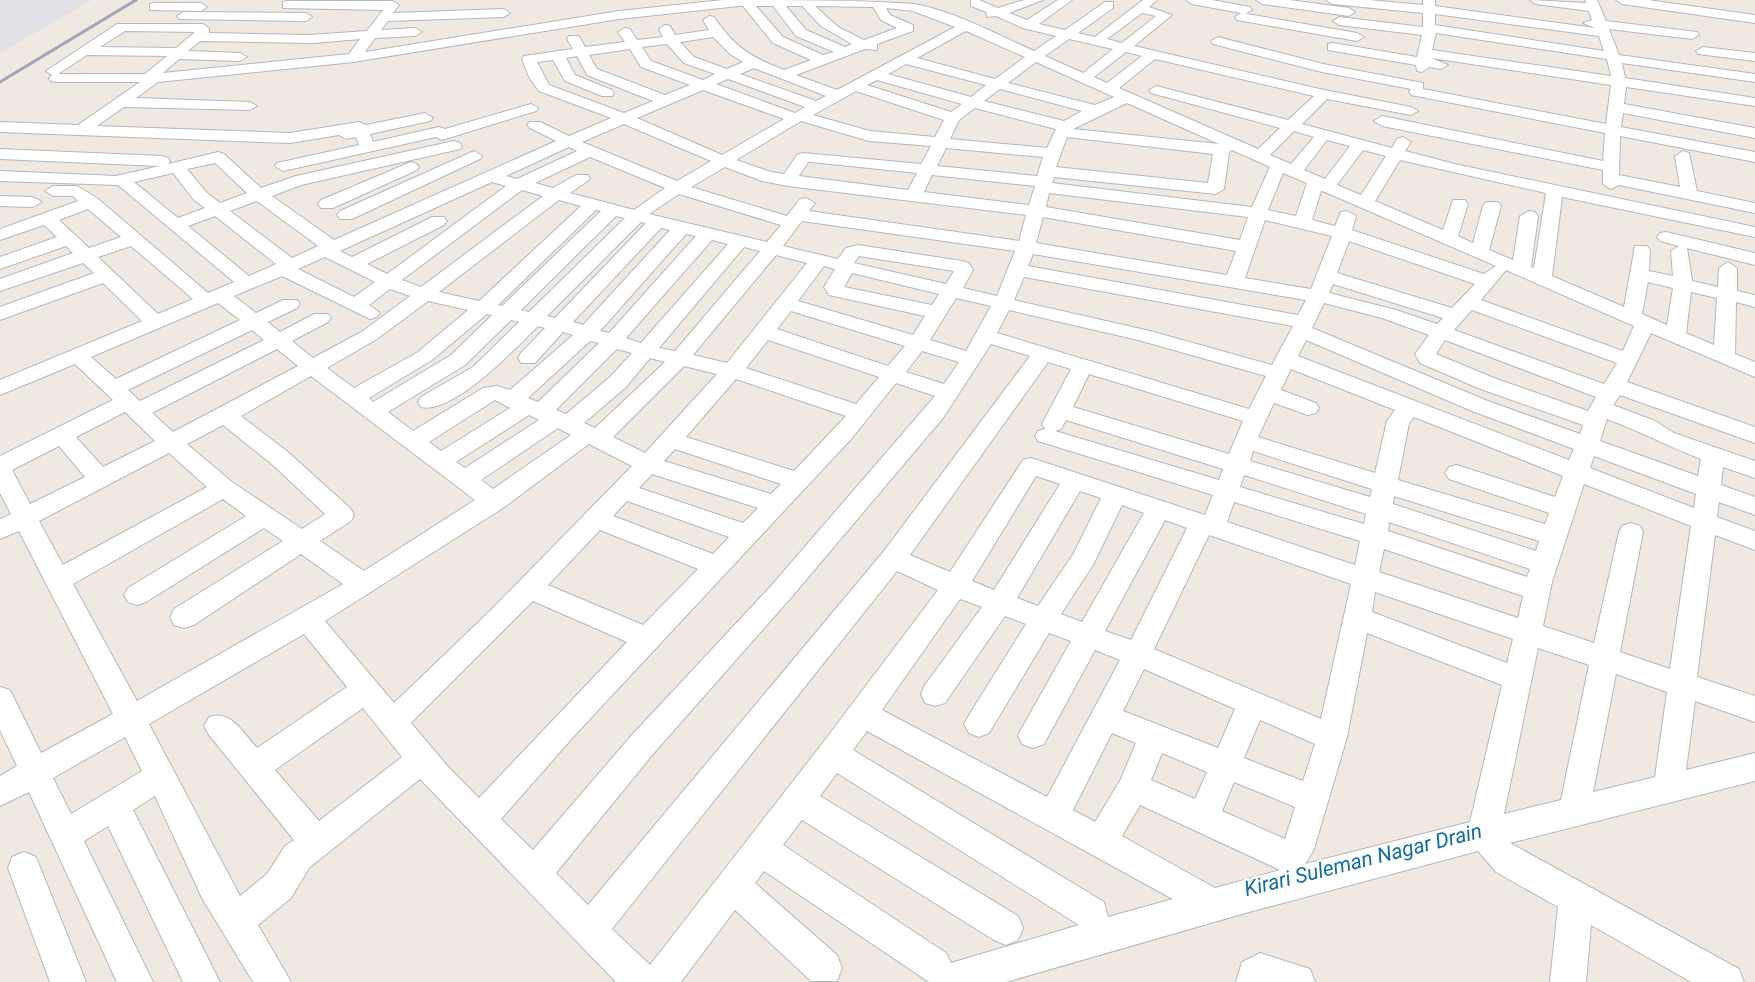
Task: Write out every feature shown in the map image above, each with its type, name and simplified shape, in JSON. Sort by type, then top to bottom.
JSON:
[{"type":"street","points":[[614,0],[615,16],[646,64],[695,88]]},
{"type":"street","points":[[804,0],[823,22],[861,44],[997,84],[1117,100],[1174,118],[1226,146],[1260,156],[1755,370]]},
{"type":"street","points":[[204,4],[170,27],[122,27],[68,61],[55,75],[152,78],[259,65],[353,58],[592,21],[657,7],[694,4],[741,1],[877,1],[954,9],[1037,0]]},
{"type":"street","points":[[1028,25],[1066,0]]},
{"type":"street","points":[[1192,0],[1336,24],[1428,29],[1609,60],[1726,85],[1755,88]]},
{"type":"street","points":[[1262,0],[1336,24],[1428,29],[1609,60],[1755,78]]},
{"type":"street","points":[[1536,0],[1609,60],[1668,118],[1755,133]]},
{"type":"street","points":[[1622,0],[1673,4],[1755,18]]},
{"type":"street","points":[[741,1],[778,40],[822,60]]},
{"type":"street","points":[[775,1],[801,33],[844,51]]},
{"type":"street","points":[[877,1],[885,17],[908,28]]},
{"type":"street","points":[[1083,79],[1166,15],[1147,2],[1097,41]]},
{"type":"street","points":[[226,91],[259,65],[320,3]]},
{"type":"street","points":[[140,15],[269,13],[320,3],[338,11],[508,5],[496,36]]},
{"type":"street","points":[[154,7],[204,4],[269,13],[315,38],[416,32]]},
{"type":"street","points":[[694,4],[733,50],[784,75],[841,96]]},
{"type":"street","points":[[1673,4],[1726,85]]},
{"type":"street","points":[[913,196],[953,118],[1034,57],[1109,5]]},
{"type":"street","points":[[994,6],[1028,25],[1289,86],[1318,100],[1415,99],[1609,60],[1692,35]]},
{"type":"street","points":[[429,402],[480,372],[532,319],[646,219],[679,186],[798,117],[858,87],[964,26],[994,6]]},
{"type":"street","points":[[403,51],[433,7]]},
{"type":"street","points":[[657,7],[670,39],[683,56],[818,107]]},
{"type":"street","points":[[1520,7],[1609,60],[1755,157]]},
{"type":"street","points":[[784,75],[954,9]]},
{"type":"street","points":[[954,9],[964,26],[1083,79],[1117,100],[1156,90],[1206,91],[1226,108],[1398,155],[1755,232]]},
{"type":"street","points":[[1156,90],[1222,37],[1247,9]]},
{"type":"street","points":[[353,58],[389,10]]},
{"type":"street","points":[[294,62],[327,24],[389,10]]},
{"type":"street","points":[[0,188],[16,173],[46,156],[127,98],[185,46],[269,13]]},
{"type":"street","points":[[592,21],[613,55]]},
{"type":"street","points":[[571,24],[575,44],[594,72],[667,101]]},
{"type":"street","points":[[1336,24],[1428,29],[1609,60],[1755,102]]},
{"type":"street","points":[[1336,24],[1319,76],[1322,80],[1415,99],[1611,173],[1689,194],[1755,208]]},
{"type":"street","points":[[170,27],[185,46]]},
{"type":"street","points":[[68,61],[185,46],[297,27]]},
{"type":"street","points":[[1053,816],[1137,654],[1226,491],[1245,441],[1327,276],[1342,232],[1360,201],[1398,155],[1415,99],[1428,29]]},
{"type":"street","points":[[538,30],[553,56],[570,78],[647,110]]},
{"type":"street","points":[[717,33],[632,45],[613,55],[581,53],[529,59],[543,87],[768,177],[1036,211],[1247,247]]},
{"type":"street","points":[[886,36],[924,48]]},
{"type":"street","points":[[1222,37],[1285,44]]},
{"type":"street","points":[[1222,37],[1322,68]]},
{"type":"street","points":[[89,47],[185,46],[259,65]]},
{"type":"street","points":[[534,874],[642,745],[780,593],[881,476],[948,393],[1003,304],[1026,247],[1053,159],[1117,100],[1152,54]]},
{"type":"street","points":[[1609,60],[1706,56],[1755,57]]},
{"type":"street","points":[[1609,60],[1612,201]]},
{"type":"street","points":[[355,306],[389,282],[505,177],[568,142],[756,62]]},
{"type":"street","points":[[628,71],[863,135],[1053,159],[1138,178],[1217,188],[1226,146]]},
{"type":"street","points":[[1174,118],[1227,72]]},
{"type":"street","points":[[876,75],[973,103],[1053,159],[1198,204],[1342,232],[1398,248],[1487,282]]},
{"type":"street","points":[[1226,108],[1257,79]]},
{"type":"street","points":[[1259,117],[1289,86]]},
{"type":"street","points":[[858,87],[953,118]]},
{"type":"street","points":[[226,91],[254,103],[127,98],[226,91]]},
{"type":"street","points":[[177,224],[439,131],[518,97]]},
{"type":"street","points":[[1260,156],[1318,100]]},
{"type":"street","points":[[283,166],[531,108]]},
{"type":"street","points":[[0,113],[313,125],[308,135]]},
{"type":"street","points":[[535,125],[568,142],[736,209],[794,219],[1026,247],[1318,296],[1389,314],[1455,317],[1602,411],[1711,488],[1755,506]]},
{"type":"street","points":[[0,127],[290,138],[359,126],[368,147]]},
{"type":"street","points":[[372,230],[302,189],[268,148],[361,131],[439,131],[505,177],[602,208],[818,261],[1281,366],[1409,408],[1755,542]]},
{"type":"street","points":[[327,204],[388,177],[439,131]]},
{"type":"street","points":[[1234,282],[1258,214],[1287,168],[1324,134]]},
{"type":"street","points":[[0,140],[241,151]]},
{"type":"street","points":[[788,181],[806,157],[925,170],[1053,159],[1147,143],[1226,146]]},
{"type":"street","points":[[1138,178],[1147,143]]},
{"type":"street","points":[[1302,224],[1322,184],[1360,143]]},
{"type":"street","points":[[3,381],[77,355],[434,202],[590,151]]},
{"type":"street","points":[[0,154],[184,164]]},
{"type":"street","points":[[346,214],[474,156]]},
{"type":"street","points":[[1683,156],[1689,194]]},
{"type":"street","points":[[0,165],[16,173],[108,182],[219,158],[257,194],[327,249],[389,282],[424,294],[560,325],[646,351],[733,371],[861,413]]},
{"type":"street","points":[[184,164],[200,196],[285,266],[387,322]]},
{"type":"street","points":[[16,173],[151,172]]},
{"type":"street","points":[[388,177],[434,202]]},
{"type":"street","points":[[11,524],[225,415],[370,335],[556,194],[582,179]]},
{"type":"street","points":[[122,180],[246,283]]},
{"type":"street","points":[[439,462],[487,434],[637,404],[729,302],[820,184]]},
{"type":"street","points":[[0,188],[75,191],[133,239],[212,297],[253,321],[494,502]]},
{"type":"street","points":[[1542,278],[1547,228],[1555,189]]},
{"type":"street","points":[[0,201],[33,202]]},
{"type":"street","points":[[0,235],[91,202]]},
{"type":"street","points":[[1189,237],[1198,204]]},
{"type":"street","points":[[1449,238],[1459,204]]},
{"type":"street","points":[[1480,251],[1492,206]]},
{"type":"street","points":[[355,397],[420,359],[602,208]]},
{"type":"street","points":[[374,411],[455,362],[506,314],[602,208]]},
{"type":"street","points":[[1529,216],[1513,266],[1487,282],[1425,354],[1427,358],[1486,383],[1602,411],[1755,435]]},
{"type":"street","points":[[47,218],[155,322]]},
{"type":"street","points":[[528,358],[560,325],[646,219]]},
{"type":"street","points":[[352,264],[438,221]]},
{"type":"street","points":[[555,420],[586,334],[681,228]]},
{"type":"street","points":[[0,792],[306,617],[494,502],[613,341],[707,234]]},
{"type":"street","points":[[0,263],[69,239]]},
{"type":"street","points":[[0,285],[133,239]]},
{"type":"street","points":[[464,480],[618,382],[739,242]]},
{"type":"street","points":[[1675,336],[1683,284],[1673,244],[1755,259]]},
{"type":"street","points":[[1489,841],[1518,679],[1553,536],[1574,473],[1602,411],[1629,360],[1638,321],[1641,250]]},
{"type":"street","points":[[393,722],[460,660],[650,465],[733,371],[788,304],[818,261]]},
{"type":"street","points":[[845,267],[834,287],[836,291],[936,312]]},
{"type":"street","points":[[1724,357],[1728,268]]},
{"type":"street","points":[[1017,270],[1303,326],[1480,406],[1602,411],[1647,426],[1666,438],[1755,470]]},
{"type":"street","points":[[1639,274],[1755,301]]},
{"type":"street","points":[[0,314],[106,275]]},
{"type":"street","points":[[1327,276],[1455,317],[1629,360]]},
{"type":"street","points":[[480,820],[861,413],[918,344],[951,291]]},
{"type":"street","points":[[273,982],[214,886],[160,776],[56,581],[11,524],[0,468],[126,400],[253,321],[290,304]]},
{"type":"street","points":[[788,304],[971,359]]},
{"type":"street","points":[[126,400],[176,394],[321,318]]},
{"type":"street","points":[[765,332],[894,373],[948,393]]},
{"type":"street","points":[[985,336],[1084,364],[1256,418]]},
{"type":"street","points":[[590,929],[892,558],[1021,387],[1043,353]]},
{"type":"street","points":[[77,355],[171,443],[224,488],[362,583]]},
{"type":"street","points":[[658,982],[833,754],[955,586],[1031,466],[1084,364]]},
{"type":"street","points":[[412,442],[491,393],[555,420],[650,465],[775,504]]},
{"type":"street","points":[[1268,393],[1308,408]]},
{"type":"street","points":[[1133,787],[1277,853],[1290,856],[1298,849],[1332,737],[1398,422],[1409,408]]},
{"type":"street","points":[[1060,410],[1236,465],[1553,536]]},
{"type":"street","points":[[184,618],[340,517],[342,513],[281,459],[225,415]]},
{"type":"street","points":[[63,436],[100,479]]},
{"type":"street","points":[[1046,436],[1374,536],[1538,591]]},
{"type":"street","points":[[671,440],[797,481]]},
{"type":"street","points":[[1245,441],[1545,564]]},
{"type":"street","points":[[1670,776],[1711,488],[1713,456]]},
{"type":"street","points":[[1031,466],[1528,633],[1606,657],[1755,709]]},
{"type":"street","points":[[1457,473],[1562,508]]},
{"type":"street","points":[[935,694],[999,603],[1054,517],[1074,481]]},
{"type":"street","points":[[56,581],[224,488]]},
{"type":"street","points":[[623,491],[748,534]]},
{"type":"street","points":[[979,724],[1043,619],[1084,558],[1115,494]]},
{"type":"street","points":[[1033,735],[1159,509]]},
{"type":"street","points":[[137,595],[265,516]]},
{"type":"street","points":[[596,519],[717,566]]},
{"type":"street","points":[[1576,798],[1631,532]]},
{"type":"street","points":[[892,558],[955,586],[1137,654],[1332,737]]},
{"type":"street","points":[[529,588],[647,639]]},
{"type":"street","points":[[306,617],[423,759],[480,820],[641,982]]},
{"type":"street","points":[[1358,618],[1518,679]]},
{"type":"street","points":[[253,768],[366,690]]},
{"type":"street","points":[[0,699],[33,773],[135,982]]},
{"type":"street","points":[[1203,818],[1252,703]]},
{"type":"street","points":[[862,714],[1101,842],[1212,905]]},
{"type":"street","points":[[1105,717],[1314,800]]},
{"type":"street","points":[[219,726],[316,842]]},
{"type":"street","points":[[1101,842],[1133,787],[1154,736]]},
{"type":"street","points":[[833,754],[1092,914]]},
{"type":"street","points":[[236,921],[279,886],[292,862],[423,759]]},
{"type":"street","points":[[760,849],[940,974],[1212,905],[1489,841],[1755,768]]},
{"type":"street","points":[[65,835],[160,776]]},
{"type":"street","points":[[798,800],[1006,928]]},
{"type":"street","points":[[114,805],[202,982]]},
{"type":"street","points":[[1489,841],[1508,861],[1726,982]]},
{"type":"street","points":[[24,868],[68,982]]},
{"type":"street","points":[[732,885],[824,968]]},
{"type":"street","points":[[1568,982],[1576,898]]},
{"type":"street","points":[[1254,982],[1255,975],[1260,971],[1297,982]]},
{"type":"shaded area","points":[[0,0],[92,0],[0,53]]},
{"type":"railway","points":[[0,82],[136,0]]},
{"type":"water label","name":"Kirari Suleman Nagar Drain","points":[[1363,860]]}]
